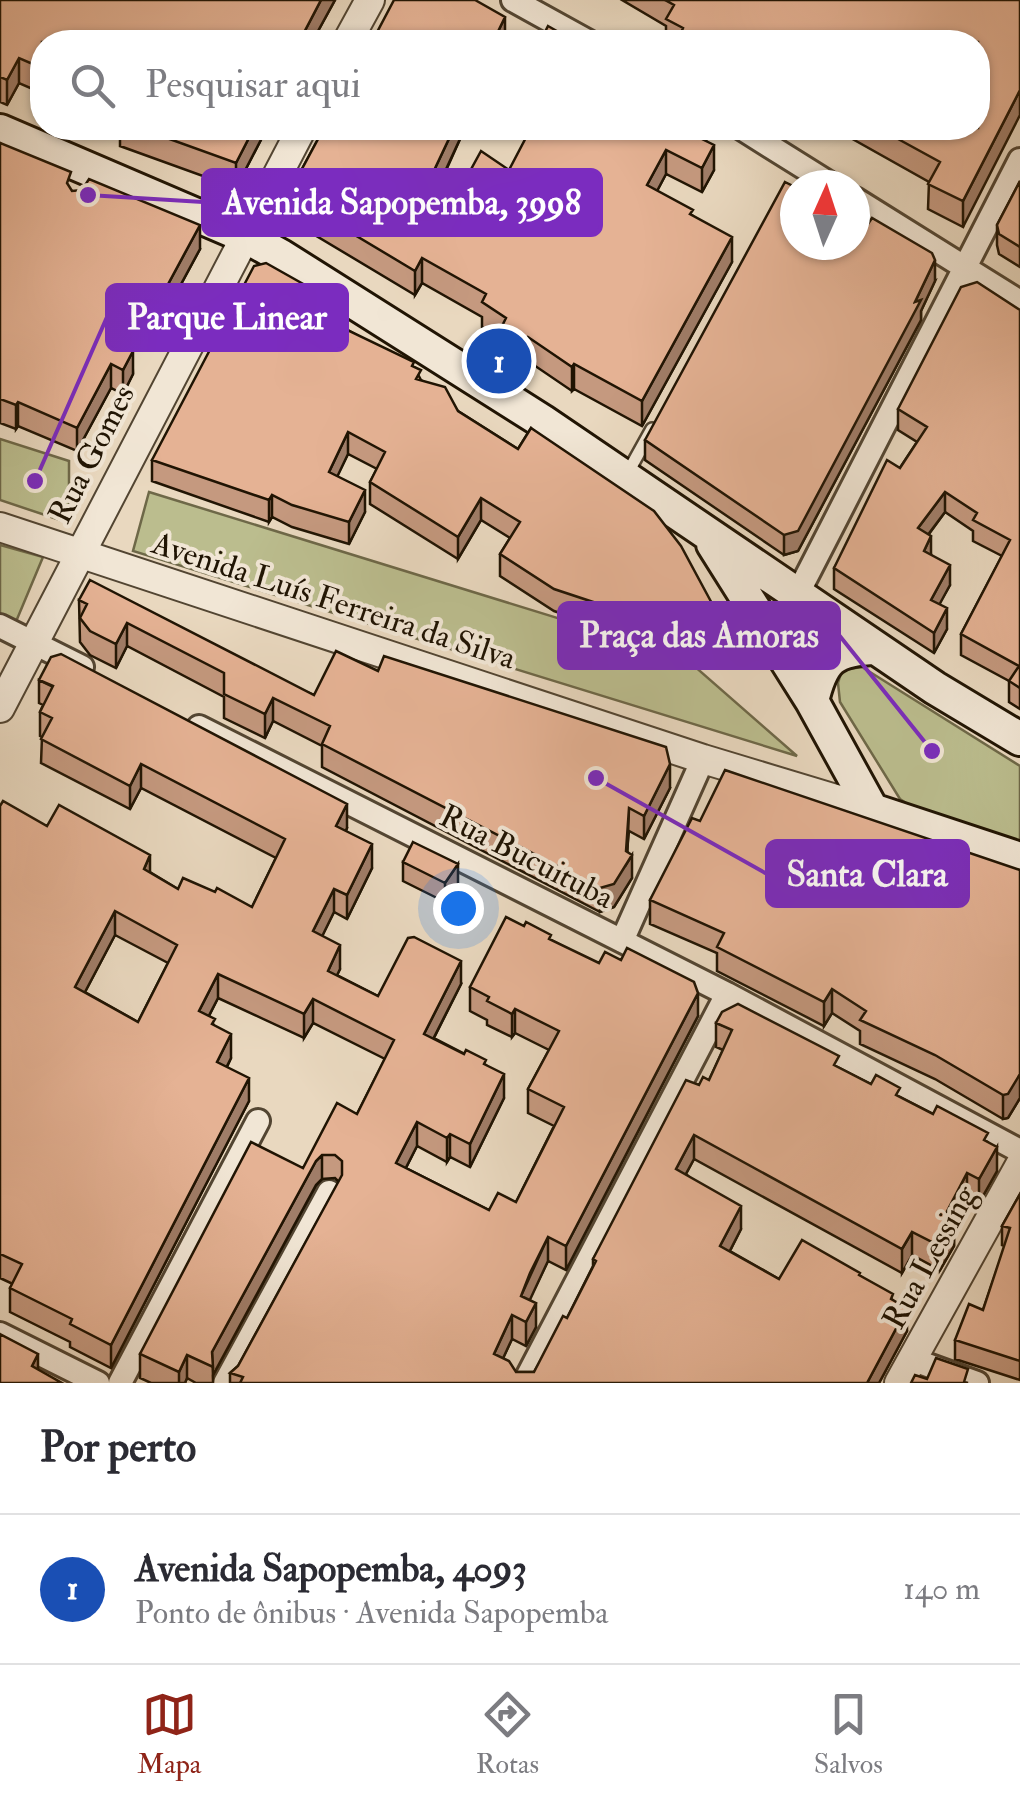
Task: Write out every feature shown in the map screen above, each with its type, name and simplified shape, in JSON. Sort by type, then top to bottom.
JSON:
[{"type":"main road","points":[[0,131],[90,180],[244,236],[356,301],[876,648],[1020,739]]},
{"type":"main road","points":[[707,534],[812,702],[872,810],[1020,859]]},
{"type":"main road","points":[[812,702],[821,670],[830,658],[846,650],[876,648]]},
{"type":"street","points":[[354,30],[370,0]]},
{"type":"street","points":[[513,0],[567,30]]},
{"type":"street","name":"Rua Gomes","points":[[0,708],[296,140]]},
{"type":"street","points":[[755,140],[791,170]]},
{"type":"street","points":[[798,595],[1020,160]]},
{"type":"street","points":[[870,208],[1020,302]]},
{"type":"street","name":"Avenida Luís Ferreira da Silva","points":[[0,527],[703,759],[872,810]]},
{"type":"street","points":[[0,626],[104,678]]},
{"type":"street","name":"Rua Bucuituba","points":[[174,714],[727,994],[1020,1151]]},
{"type":"street","points":[[622,941],[703,759]]},
{"type":"street","points":[[524,1383],[727,994]]},
{"type":"street","points":[[120,1383],[258,1120]]},
{"type":"street","name":"Rua Lessing","points":[[905,1371],[1020,1165]]},
{"type":"street","points":[[224,1383],[329,1192]]},
{"type":"street","points":[[0,1334],[98,1383]]},
{"type":"street","points":[[905,1371],[977,1383]]},
{"type":"lane","points":[[625,478],[658,417]]},
{"type":"green space","points":[[0,439],[69,461],[69,523],[0,500]]},
{"type":"green space","points":[[149,492],[684,657],[797,756],[133,551]]},
{"type":"green space","points":[[0,545],[43,557],[15,624],[0,616]]},
{"type":"green space","points":[[862,667],[1020,766],[1020,842],[915,809],[900,799],[840,702],[838,683],[842,670]]},
{"type":"building","points":[[0,0],[321,0],[305,30],[30,30],[30,63],[19,58],[7,80],[0,77]]},
{"type":"building","points":[[394,0],[475,0],[505,17],[499,30],[378,30]]},
{"type":"building","points":[[665,0],[1020,0],[1020,90],[963,201],[928,184],[940,162],[900,140],[990,140],[990,30],[682,30],[666,19],[674,5]]},
{"type":"building","points":[[172,140],[248,140],[236,163]]},
{"type":"building","points":[[318,140],[448,140],[430,179],[458,193],[481,151],[509,170],[525,140],[704,140],[714,145],[702,168],[666,150],[647,185],[732,237],[642,401],[574,364],[572,367],[528,337],[523,347],[499,332],[506,318],[482,302],[486,294],[422,258],[415,271],[288,195]]},
{"type":"building","points":[[0,143],[71,172],[67,183],[72,191],[82,190],[89,179],[200,225],[153,312],[142,306],[121,345],[133,351],[123,370],[111,364],[77,428],[18,402],[16,405],[0,399]]},
{"type":"building","points":[[1020,181],[1020,247],[999,234],[997,225]]},
{"type":"building","points":[[780,191],[780,260],[870,260],[872,218],[932,253],[935,260],[915,302],[921,300],[798,531],[784,535],[645,440]]},
{"type":"building","points":[[266,263],[328,298],[318,316],[414,362],[412,366],[421,370],[416,379],[445,387],[458,411],[518,449],[531,428],[654,511],[681,546],[729,635],[717,643],[554,589],[500,554],[520,522],[481,498],[458,537],[370,482],[385,452],[348,432],[329,472],[365,490],[349,522],[272,495],[269,500],[152,460],[254,266]]},
{"type":"building","points":[[977,282],[1020,310],[1020,688],[1009,681],[1019,666],[961,634],[1010,540],[973,520],[977,513],[945,492],[918,528],[931,536],[924,551],[950,565],[931,600],[947,608],[934,633],[834,568],[887,460],[900,468],[927,427],[898,409],[961,287]]},
{"type":"building","points":[[90,580],[314,695],[336,651],[378,671],[384,656],[666,747],[670,764],[644,816],[629,808],[626,851],[632,855],[614,884],[600,888],[322,744],[330,726],[273,698],[265,714],[224,694],[224,673],[127,623],[116,644],[90,631],[80,618],[87,604],[79,600]]},
{"type":"building","points":[[61,654],[347,804],[336,826],[372,844],[347,895],[334,889],[313,931],[340,945],[328,971],[378,996],[408,938],[414,937],[461,961],[424,1034],[486,1060],[484,1064],[504,1074],[470,1144],[450,1134],[447,1138],[417,1122],[396,1163],[489,1210],[498,1193],[516,1202],[564,1107],[528,1089],[559,1031],[515,1009],[512,1014],[470,987],[506,917],[524,926],[526,922],[551,935],[549,939],[599,963],[605,952],[621,960],[627,948],[694,982],[698,993],[566,1246],[548,1237],[530,1273],[521,1296],[536,1303],[526,1322],[512,1315],[494,1354],[509,1361],[516,1372],[534,1372],[563,1316],[567,1318],[596,1261],[593,1259],[686,1080],[699,1085],[703,1077],[709,1080],[732,1030],[716,1023],[722,1012],[738,1004],[839,1056],[834,1065],[871,1084],[876,1075],[900,1088],[896,1095],[933,1114],[937,1106],[988,1133],[984,1140],[997,1147],[979,1179],[967,1173],[944,1217],[954,1223],[940,1246],[912,1232],[902,1249],[694,1135],[676,1169],[741,1206],[720,1246],[779,1279],[802,1240],[893,1294],[891,1299],[907,1308],[867,1383],[240,1383],[243,1377],[230,1373],[238,1366],[342,1175],[342,1161],[335,1155],[322,1155],[316,1161],[212,1352],[213,1367],[187,1355],[179,1372],[140,1354],[251,1142],[303,1168],[337,1103],[357,1114],[394,1040],[313,999],[304,1014],[218,974],[199,1011],[231,1034],[217,1062],[249,1078],[111,1345],[70,1324],[72,1319],[10,1288],[22,1264],[0,1254],[3,801],[47,826],[59,805],[150,855],[144,869],[178,889],[183,878],[215,892],[217,888],[252,907],[285,839],[141,764],[130,786],[41,739],[52,718],[40,712],[53,686],[39,680],[51,657]],"holes":[[[115,911],[177,945],[138,1022],[75,987]]]},
{"type":"building","points":[[725,770],[1020,870],[1020,1074],[1008,1094],[1003,1095],[935,1055],[860,1020],[866,1011],[832,989],[824,1002],[717,947],[724,933],[650,900],[692,818],[700,821]]},
{"type":"building","points":[[413,842],[458,864],[445,883],[403,862]]},
{"type":"building","points":[[1020,1194],[1020,1361],[955,1340],[969,1304],[983,1310],[1010,1228],[1002,1226]]},
{"type":"building","points":[[0,1334],[38,1354],[32,1366],[62,1383],[0,1383]]},
{"type":"building","points":[[936,1358],[968,1369],[964,1382],[968,1383],[911,1383],[915,1375],[927,1379]]},
{"type":"place","name":"Avenida Sapopemba, 3998","points":[[88,195]]},
{"type":"place","name":"Avenida Sapopemba, 4093","points":[[499,361]]},
{"type":"place","name":"Parque Linear","points":[[35,481]]},
{"type":"place","name":"Praça das Amoras","points":[[932,751]]},
{"type":"place","name":"Santa Clara","points":[[596,778]]}]
